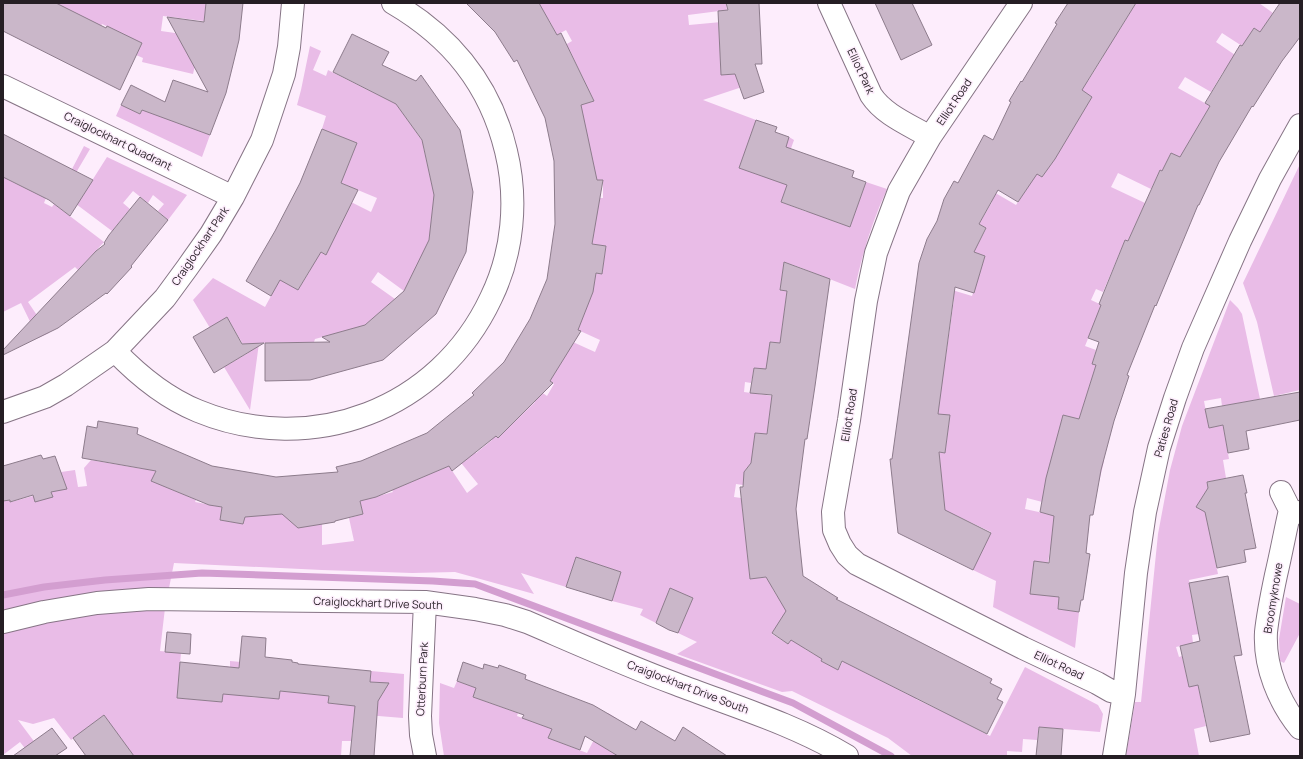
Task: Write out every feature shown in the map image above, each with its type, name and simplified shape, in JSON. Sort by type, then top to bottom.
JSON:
[{"type":"street","name":"Craiglockhart Park","points":[[3,412],[45,397],[66,385],[115,351],[165,298],[211,234],[233,197],[262,140],[284,74],[289,47],[293,3]]},
{"type":"street","points":[[115,351],[153,386],[186,405],[221,420],[246,426],[272,429],[297,429],[323,426],[348,421],[372,413],[396,402],[417,388],[437,372],[455,354],[485,312],[496,289],[504,264],[510,239],[513,214],[509,162],[503,137],[494,113],[483,90],[469,69],[434,31],[414,15],[393,3]]},
{"type":"street","name":"Elliot Park","points":[[829,3],[871,95],[876,102],[886,111],[930,137]]},
{"type":"street","name":"Elliot Road","points":[[1021,3],[930,137],[899,191],[876,253],[866,301],[849,420],[833,512],[834,530],[847,555],[857,564],[1111,691],[1124,694]]},
{"type":"street","name":"Craiglockhart Quadrant","points":[[3,86],[233,197]]},
{"type":"street","name":"Paties Road","points":[[1114,756],[1124,694],[1135,581],[1145,512],[1159,448],[1193,348],[1240,241],[1270,179],[1300,125]]},
{"type":"street","name":"Broomyknowe","points":[[1290,505],[1266,633],[1268,658],[1277,692],[1284,706],[1300,728]]},
{"type":"street","name":"Craiglockhart Drive South","points":[[3,622],[44,612],[97,603],[149,599],[426,602],[490,612],[527,622],[673,683],[765,717],[829,746],[847,756]]},
{"type":"street","name":"Otterburn Park","points":[[425,756],[421,735],[420,716],[426,602]]},
{"type":"shaded area","points":[[53,3],[206,3],[204,21],[163,16],[161,31],[189,35],[198,53],[193,74],[142,62],[143,58],[136,55],[142,43],[102,24],[85,56],[85,30],[89,20]]},
{"type":"shaded area","points":[[527,3],[726,3],[727,10],[688,15],[689,25],[743,20],[743,28],[719,29],[721,75],[734,74],[733,66],[751,84],[703,100],[756,120],[740,168],[774,180],[789,137],[794,140],[789,154],[797,157],[781,202],[807,212],[813,195],[825,218],[850,227],[866,182],[887,189],[868,238],[855,289],[784,262],[780,290],[787,291],[782,328],[822,334],[822,337],[799,345],[770,342],[768,355],[778,356],[776,371],[754,368],[751,383],[745,382],[744,392],[772,396],[767,434],[755,433],[754,445],[759,468],[748,467],[744,474],[746,482],[757,487],[736,484],[734,497],[776,503],[742,506],[745,534],[765,550],[747,552],[750,579],[797,574],[772,588],[777,596],[805,583],[772,634],[788,644],[795,634],[805,649],[815,655],[825,653],[821,661],[838,670],[843,661],[909,695],[921,672],[928,676],[916,699],[941,711],[949,695],[965,703],[957,719],[990,736],[1025,667],[1098,705],[1103,714],[1100,732],[1039,727],[1037,740],[1023,739],[1022,752],[1007,751],[1007,756],[912,756],[888,738],[792,691],[782,692],[677,654],[697,642],[678,633],[693,598],[670,589],[656,623],[640,615],[643,609],[612,601],[621,572],[576,557],[566,587],[521,573],[534,594],[455,572],[412,573],[174,563],[165,608],[160,651],[181,653],[177,698],[222,702],[226,666],[230,667],[230,661],[241,662],[249,697],[279,699],[280,691],[329,696],[328,703],[358,706],[382,695],[384,690],[381,682],[370,682],[371,671],[404,674],[403,718],[354,714],[351,741],[342,741],[341,756],[123,756],[130,751],[104,715],[71,740],[54,718],[33,724],[18,720],[45,756],[27,751],[20,742],[3,755],[3,501],[10,500],[11,502],[33,496],[53,497],[51,491],[66,487],[61,472],[75,470],[78,487],[87,486],[84,468],[91,460],[143,469],[146,459],[158,464],[152,481],[196,500],[195,502],[222,507],[220,520],[243,524],[245,512],[322,510],[322,545],[354,541],[349,518],[363,514],[360,501],[393,492],[392,490],[449,466],[467,493],[478,484],[458,459],[472,448],[476,453],[492,440],[488,434],[492,431],[498,438],[535,402],[534,387],[547,396],[554,384],[541,375],[560,365],[568,351],[564,338],[595,352],[600,340],[578,330],[587,283],[594,285],[596,273],[602,274],[606,247],[592,244],[595,223],[593,198],[603,198],[603,180],[592,180],[581,105],[594,101],[570,51],[555,51],[572,41],[566,30],[557,35],[549,20]]},
{"type":"shaded area","points":[[1136,3],[1259,3],[1273,13],[1260,32],[1254,28],[1242,46],[1222,33],[1216,42],[1241,59],[1223,72],[1211,92],[1185,77],[1178,88],[1210,106],[1188,144],[1188,161],[1171,153],[1165,166],[1173,177],[1160,170],[1151,189],[1118,173],[1111,187],[1145,203],[1128,241],[1125,240],[1103,292],[1096,289],[1091,300],[1115,311],[1096,319],[1085,346],[1096,350],[1092,364],[1096,365],[1079,419],[1063,415],[1055,448],[1104,461],[1099,482],[1065,475],[1050,504],[1027,498],[1025,509],[1089,523],[1087,544],[1068,551],[1050,549],[1048,563],[1034,561],[1030,593],[1059,597],[1058,609],[1079,612],[1075,648],[993,607],[996,581],[973,570],[991,532],[957,516],[943,515],[933,452],[945,453],[950,416],[916,411],[946,356],[954,299],[942,287],[972,296],[985,256],[950,244],[978,244],[986,229],[979,224],[992,202],[975,192],[980,184],[1016,205],[1028,187],[1026,167],[1042,177],[1092,97],[1059,76],[1065,66],[1088,81],[1103,57],[1091,49],[1119,31]]},
{"type":"shaded area","points":[[310,46],[321,51],[313,70],[326,76],[328,70],[394,103],[395,102],[425,145],[423,146],[434,194],[457,193],[433,204],[429,243],[404,291],[378,272],[371,282],[395,299],[364,326],[315,339],[314,342],[259,343],[250,410],[224,367],[248,353],[227,317],[210,328],[193,300],[213,278],[265,307],[271,296],[261,290],[270,274],[298,290],[310,271],[310,246],[326,255],[337,195],[371,212],[377,198],[341,183],[357,143],[322,129],[326,116],[297,105]]},
{"type":"shaded area","points":[[150,94],[165,102],[166,98],[181,104],[175,122],[210,135],[202,157],[116,116],[121,105],[140,114]]},
{"type":"shaded area","points":[[84,146],[90,149],[67,188],[81,198],[107,157],[187,195],[168,220],[158,211],[164,204],[153,195],[148,203],[133,191],[123,203],[130,209],[112,231],[60,192]]},
{"type":"shaded area","points":[[1300,164],[1300,390],[1274,396],[1257,322],[1243,283]]},
{"type":"shaded area","points":[[3,170],[9,180],[46,198],[44,203],[52,207],[54,204],[104,242],[78,270],[75,267],[28,302],[49,333],[38,338],[21,303],[3,312]]},
{"type":"shaded area","points":[[1230,300],[1242,314],[1260,399],[1222,406],[1221,398],[1204,401],[1209,428],[1223,425],[1229,459],[1223,460],[1226,478],[1207,482],[1213,509],[1207,519],[1218,574],[1189,580],[1199,634],[1192,635],[1193,643],[1176,647],[1179,657],[1182,656],[1189,687],[1201,684],[1199,690],[1206,726],[1194,729],[1199,756],[1126,756],[1135,702],[1141,702],[1158,534],[1170,470],[1182,426]]},
{"type":"shaded area","points":[[1286,597],[1300,604],[1300,633],[1284,663],[1280,661],[1279,639]]},
{"type":"shaded area","points":[[457,681],[476,688],[473,697],[518,713],[517,716],[552,729],[548,738],[587,753],[608,713],[616,718],[600,745],[618,756],[444,756],[439,723],[440,683],[454,688]]},
{"type":"building","points":[[3,3],[56,3],[106,28],[107,26],[142,43],[120,90],[3,31]]},
{"type":"building","points":[[206,3],[243,3],[239,40],[226,93],[210,135],[142,110],[140,114],[121,105],[131,85],[165,102],[173,80],[208,92],[167,17],[204,22]]},
{"type":"building","points":[[466,3],[539,3],[557,35],[561,33],[594,101],[581,105],[597,180],[603,180],[592,244],[606,246],[602,274],[596,273],[593,292],[578,330],[581,331],[550,381],[553,383],[498,438],[496,436],[452,471],[449,466],[376,497],[360,501],[363,514],[335,522],[298,528],[282,514],[245,517],[243,524],[220,520],[222,507],[209,505],[151,481],[156,471],[82,458],[87,426],[97,428],[98,421],[138,428],[137,434],[212,466],[276,477],[338,472],[336,467],[361,461],[427,433],[474,395],[472,393],[504,362],[530,319],[547,279],[555,224],[554,161],[545,118],[517,60],[514,62],[495,32]]},
{"type":"building","points":[[726,3],[759,3],[762,64],[755,64],[764,92],[744,99],[735,74],[721,75],[718,11],[728,10]]},
{"type":"building","points":[[875,3],[912,3],[932,45],[901,60]]},
{"type":"building","points":[[1068,3],[1136,3],[1082,90],[1092,97],[1055,159],[1042,177],[1037,174],[1018,202],[998,190],[979,224],[986,228],[974,252],[985,256],[974,293],[955,287],[938,414],[950,415],[945,453],[939,452],[945,510],[991,533],[973,570],[898,533],[890,459],[892,459],[919,263],[927,239],[937,221],[944,199],[954,181],[958,183],[984,135],[993,140],[1011,102],[1009,101],[1057,24],[1055,23]]},
{"type":"building","points":[[1280,3],[1300,3],[1300,37],[1282,61],[1253,107],[1252,106],[1219,162],[1198,205],[1156,306],[1155,305],[1127,375],[1129,376],[1114,421],[1101,470],[1093,515],[1090,515],[1086,553],[1090,554],[1083,600],[1081,600],[1079,612],[1058,609],[1059,597],[1030,594],[1034,561],[1049,563],[1054,516],[1040,512],[1046,478],[1063,415],[1079,419],[1096,365],[1092,364],[1099,342],[1088,338],[1101,305],[1099,304],[1125,240],[1128,241],[1160,170],[1162,171],[1171,153],[1180,157],[1210,106],[1205,103],[1240,45],[1242,46],[1254,28],[1260,32]]},
{"type":"building","points":[[352,34],[389,52],[382,65],[416,81],[421,75],[460,130],[473,192],[466,252],[436,314],[383,360],[310,380],[265,381],[265,343],[330,342],[322,337],[365,325],[404,291],[429,240],[434,195],[422,140],[396,104],[333,72]]},
{"type":"building","points":[[756,120],[777,127],[775,132],[789,137],[786,147],[854,171],[852,177],[866,182],[850,227],[781,202],[787,185],[739,168]]},
{"type":"building","points":[[322,129],[357,143],[341,183],[358,190],[326,255],[321,252],[298,290],[280,280],[271,296],[246,281],[275,231],[300,183]]},
{"type":"building","points":[[3,134],[93,180],[70,216],[49,200],[3,177]]},
{"type":"building","points":[[140,197],[168,220],[131,266],[132,267],[107,294],[106,293],[58,328],[3,355],[3,350],[96,251],[105,244],[104,243],[109,235]]},
{"type":"building","points":[[784,262],[830,279],[807,439],[805,439],[796,509],[803,576],[838,598],[836,599],[992,679],[990,683],[1002,689],[997,699],[1003,702],[987,734],[842,661],[838,670],[821,661],[822,659],[791,640],[788,644],[772,633],[786,611],[766,577],[750,579],[740,487],[743,487],[744,472],[751,463],[755,433],[767,434],[772,395],[750,393],[754,368],[766,369],[770,342],[780,343],[787,291],[780,290]]},
{"type":"building","points":[[227,317],[242,344],[264,343],[214,373],[193,337]]},
{"type":"building","points":[[1300,392],[1300,420],[1246,431],[1249,449],[1228,453],[1223,425],[1209,428],[1205,409]]},
{"type":"building","points":[[41,455],[43,459],[55,456],[67,489],[51,492],[53,497],[35,502],[33,495],[10,502],[10,500],[3,501],[3,466]]},
{"type":"building","points":[[1243,475],[1256,548],[1244,550],[1246,562],[1217,568],[1205,512],[1196,507],[1208,488],[1207,482]]},
{"type":"building","points":[[576,557],[621,572],[612,601],[566,587]]},
{"type":"building","points":[[1228,576],[1242,655],[1234,656],[1250,734],[1210,742],[1198,685],[1189,687],[1180,646],[1200,641],[1189,583]]},
{"type":"building","points":[[670,588],[693,598],[678,633],[656,623]]},
{"type":"building","points":[[167,632],[191,634],[190,654],[165,652]]},
{"type":"building","points":[[242,636],[266,638],[265,657],[292,660],[292,662],[298,664],[371,671],[370,682],[389,683],[378,701],[374,756],[350,756],[355,706],[328,703],[329,696],[280,691],[279,699],[223,694],[222,702],[177,698],[180,662],[239,668]]},
{"type":"building","points":[[463,662],[483,669],[484,664],[498,668],[499,665],[526,675],[525,679],[593,705],[636,730],[641,721],[675,741],[683,727],[727,756],[618,756],[585,736],[580,750],[548,738],[552,729],[522,718],[524,715],[473,697],[476,688],[457,681]]},
{"type":"building","points":[[104,715],[134,756],[86,756],[73,738]]},
{"type":"building","points":[[1039,727],[1063,729],[1061,756],[1036,756]]},
{"type":"building","points":[[52,728],[67,748],[55,756],[13,756]]},
{"type":"waterway","points":[[3,595],[44,587],[105,580],[202,573],[433,581],[475,584],[793,703],[891,756]]}]
